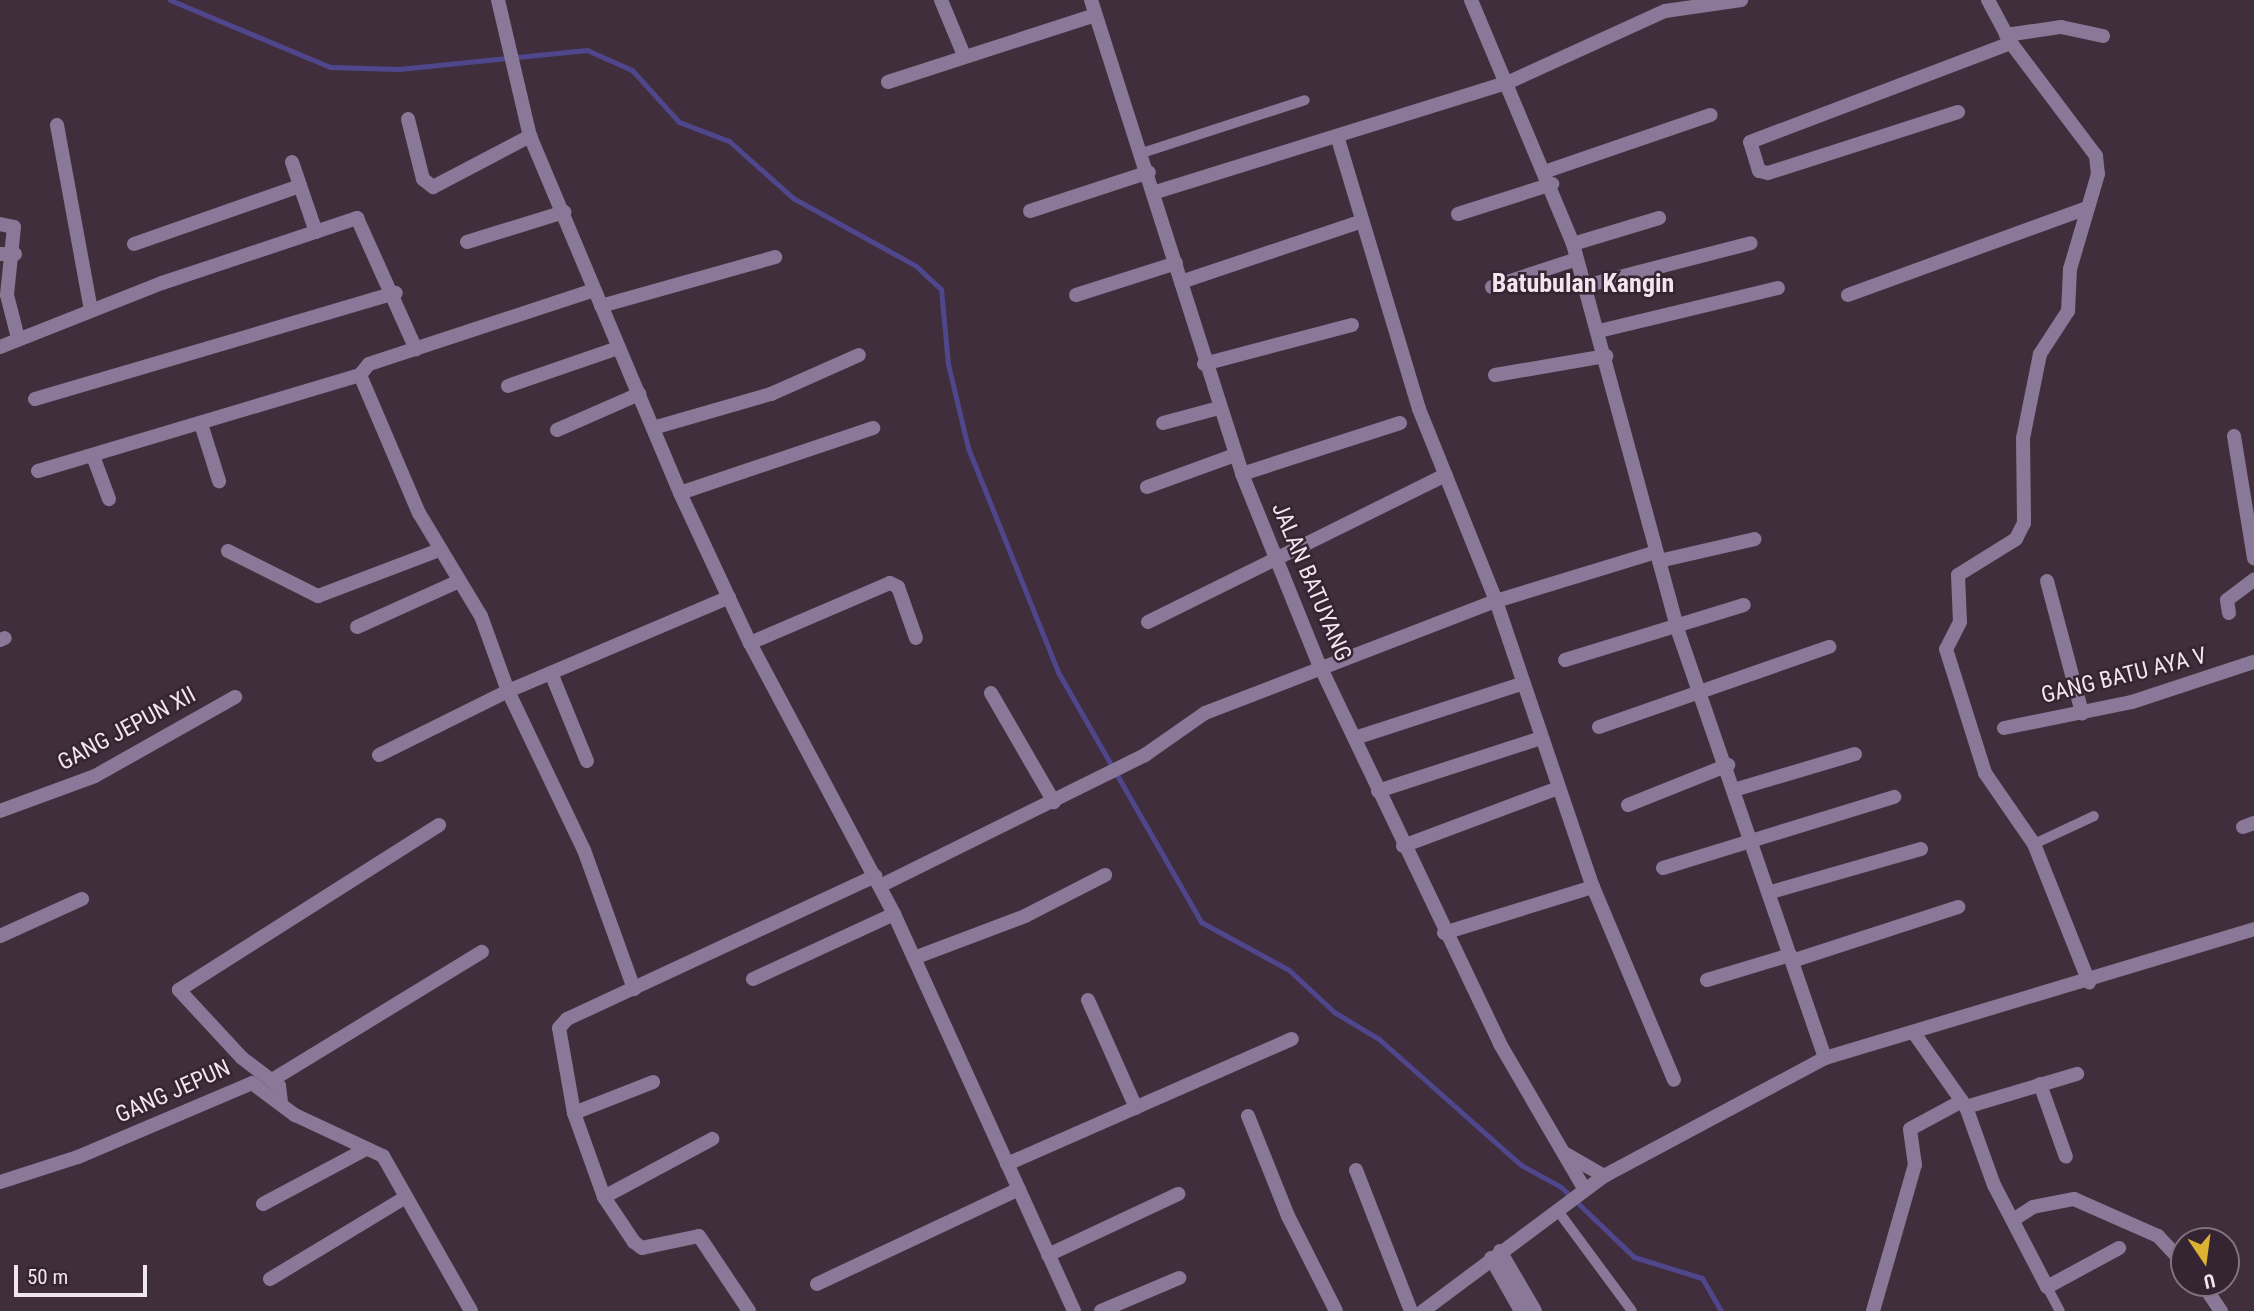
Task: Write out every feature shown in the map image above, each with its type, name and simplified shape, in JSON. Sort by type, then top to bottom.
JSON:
[{"type":"street","points":[[498,0],[513,56],[517,92],[530,136],[680,493],[750,643],[894,914],[1073,1311]]},
{"type":"street","points":[[941,0],[963,53]]},
{"type":"street","name":"JALAN BATUYANG","points":[[1091,0],[1156,192],[1204,364],[1235,455],[1321,668],[1444,933],[1582,1193]]},
{"type":"street","points":[[1471,0],[1550,178],[1573,244],[1606,356],[1677,628],[1737,789],[1825,1058]]},
{"type":"street","points":[[1156,192],[1338,139],[1509,82],[1665,11],[1741,0]]},
{"type":"street","points":[[1990,1],[2008,39],[2096,156],[2098,174],[2070,269],[2068,311],[2040,354],[2023,438],[2021,532],[1961,571],[1960,622],[1946,644],[1985,773],[2034,844],[2089,982]]},
{"type":"street","points":[[888,82],[963,53],[1095,15]]},
{"type":"street","points":[[1958,112],[1768,173],[1759,171],[1750,142],[2008,39],[2061,27],[2103,36]]},
{"type":"street","points":[[1458,214],[1711,115]]},
{"type":"street","points":[[408,119],[423,179],[433,187],[530,136]]},
{"type":"street","points":[[57,125],[91,310]]},
{"type":"street","points":[[1338,139],[1359,222],[1446,475],[1496,601],[1521,684],[1593,887],[1674,1080]]},
{"type":"street","points":[[292,162],[316,232]]},
{"type":"street","points":[[1030,211],[1149,172]]},
{"type":"street","points":[[134,244],[300,186]]},
{"type":"street","points":[[1848,295],[2087,208]]},
{"type":"street","points":[[467,242],[564,212]]},
{"type":"street","points":[[0,347],[91,310],[360,218],[397,293],[416,349]]},
{"type":"street","points":[[1573,244],[1658,218]]},
{"type":"street","points":[[1181,282],[1359,222]]},
{"type":"street","points":[[0,224],[13,227],[15,254],[7,295],[18,338]]},
{"type":"street","points":[[1585,286],[1751,243]]},
{"type":"street","points":[[0,254],[15,254]]},
{"type":"street","points":[[601,306],[775,257]]},
{"type":"street","points":[[1492,287],[1577,259]]},
{"type":"street","points":[[1076,296],[1176,264]]},
{"type":"street","points":[[1599,331],[1778,288]]},
{"type":"street","points":[[38,471],[202,427],[360,375],[369,364],[594,290]]},
{"type":"street","points":[[35,399],[397,293]]},
{"type":"street","points":[[1204,364],[1352,325]]},
{"type":"street","points":[[508,386],[618,348]]},
{"type":"street","points":[[653,428],[771,394],[859,355]]},
{"type":"street","points":[[1495,375],[1606,356]]},
{"type":"street","points":[[360,375],[439,550],[481,616],[508,691],[584,850],[634,989]]},
{"type":"street","points":[[556,430],[639,394]]},
{"type":"street","points":[[1163,423],[1219,408]]},
{"type":"street","points":[[1242,474],[1400,423]]},
{"type":"street","points":[[202,427],[219,481]]},
{"type":"street","points":[[680,493],[873,428]]},
{"type":"street","points":[[2234,436],[2254,558]]},
{"type":"street","points":[[1147,487],[1235,455]]},
{"type":"street","points":[[93,456],[109,499]]},
{"type":"street","points":[[1148,622],[1275,555],[1446,475]]},
{"type":"street","points":[[749,1311],[699,1236],[639,1247],[604,1197],[574,1113],[559,1028],[634,989],[1054,802],[1129,763],[1205,713],[1496,601],[1657,557],[1755,539]]},
{"type":"street","points":[[228,551],[318,596],[439,550]]},
{"type":"street","points":[[2047,580],[2082,713]]},
{"type":"street","points":[[2229,613],[2227,600],[2254,580]]},
{"type":"street","points":[[357,628],[457,582]]},
{"type":"street","points":[[750,643],[890,583],[898,587],[916,638]]},
{"type":"street","points":[[379,755],[508,691],[729,597]]},
{"type":"street","points":[[1565,660],[1677,628],[1744,605]]},
{"type":"street","points":[[1600,727],[1829,647]]},
{"type":"street","name":"GANG BATU AYA V","points":[[2004,727],[2082,713],[2254,662]]},
{"type":"street","points":[[551,673],[587,761]]},
{"type":"street","points":[[1354,738],[1521,684]]},
{"type":"street","points":[[991,693],[1054,802]]},
{"type":"street","name":"GANG JEPUN XII","points":[[0,811],[95,776],[234,697]]},
{"type":"street","points":[[1377,791],[1541,738]]},
{"type":"street","points":[[1737,789],[1855,754]]},
{"type":"street","points":[[1628,805],[1728,765]]},
{"type":"street","points":[[1403,846],[1558,788]]},
{"type":"street","points":[[1663,868],[1894,797]]},
{"type":"street","points":[[281,1102],[272,1080],[242,1058],[179,990],[439,825]]},
{"type":"street","points":[[1770,892],[1921,849]]},
{"type":"street","points":[[914,958],[1025,916],[1105,875]]},
{"type":"street","points":[[1444,933],[1593,887]]},
{"type":"street","points":[[0,936],[82,899]]},
{"type":"street","points":[[1707,980],[1791,958],[1958,907]]},
{"type":"street","points":[[753,979],[894,914]]},
{"type":"street","points":[[1423,1311],[1604,1176],[1825,1058],[2089,982],[2254,929]]},
{"type":"street","points":[[272,1080],[482,952]]},
{"type":"street","points":[[1088,999],[1136,1108]]},
{"type":"street","points":[[1914,1033],[1964,1104],[2012,1220],[2047,1287],[2119,1248]]},
{"type":"street","points":[[1007,1164],[1292,1039]]},
{"type":"street","points":[[1873,1311],[1915,1165],[1910,1129],[1964,1104],[2077,1074]]},
{"type":"street","points":[[574,1113],[653,1082]]},
{"type":"street","name":"GANG JEPUN","points":[[0,1182],[104,1147],[246,1084],[366,1149],[391,1166],[405,1198],[471,1311]]},
{"type":"street","points":[[2040,1084],[2066,1157]]},
{"type":"street","points":[[1248,1116],[1287,1216],[1336,1311]]},
{"type":"street","points":[[604,1197],[712,1139]]},
{"type":"street","points":[[263,1204],[366,1149]]},
{"type":"street","points":[[1562,1151],[1604,1176]]},
{"type":"street","points":[[1356,1170],[1411,1311]]},
{"type":"street","points":[[817,1283],[1019,1189]]},
{"type":"street","points":[[1048,1255],[1178,1194]]},
{"type":"street","points":[[270,1279],[405,1198]]},
{"type":"street","points":[[2012,1220],[2042,1205],[2074,1199],[2158,1236],[2170,1249]]},
{"type":"street","points":[[1496,1255],[1521,1311]]},
{"type":"street","points":[[1496,1255],[1535,1311]]},
{"type":"street","points":[[1101,1311],[1179,1278]]},
{"type":"lane","points":[[1142,153],[1305,100]]},
{"type":"lane","points":[[2034,844],[2094,816]]},
{"type":"lane","points":[[1559,1210],[1632,1311]]},
{"type":"lane","points":[[2047,1287],[2060,1311]]},
{"type":"waterway","points":[[170,0],[330,67],[399,69],[587,50],[632,70],[679,122],[729,141],[793,198],[916,266],[941,289],[948,364],[968,448],[1058,672],[1201,922],[1289,970],[1334,1012],[1379,1039],[1521,1165],[1561,1187],[1634,1257],[1702,1278],[1721,1311]]},
{"type":"district","name":"Batubulan Kangin","points":[[1583,284]]}]
